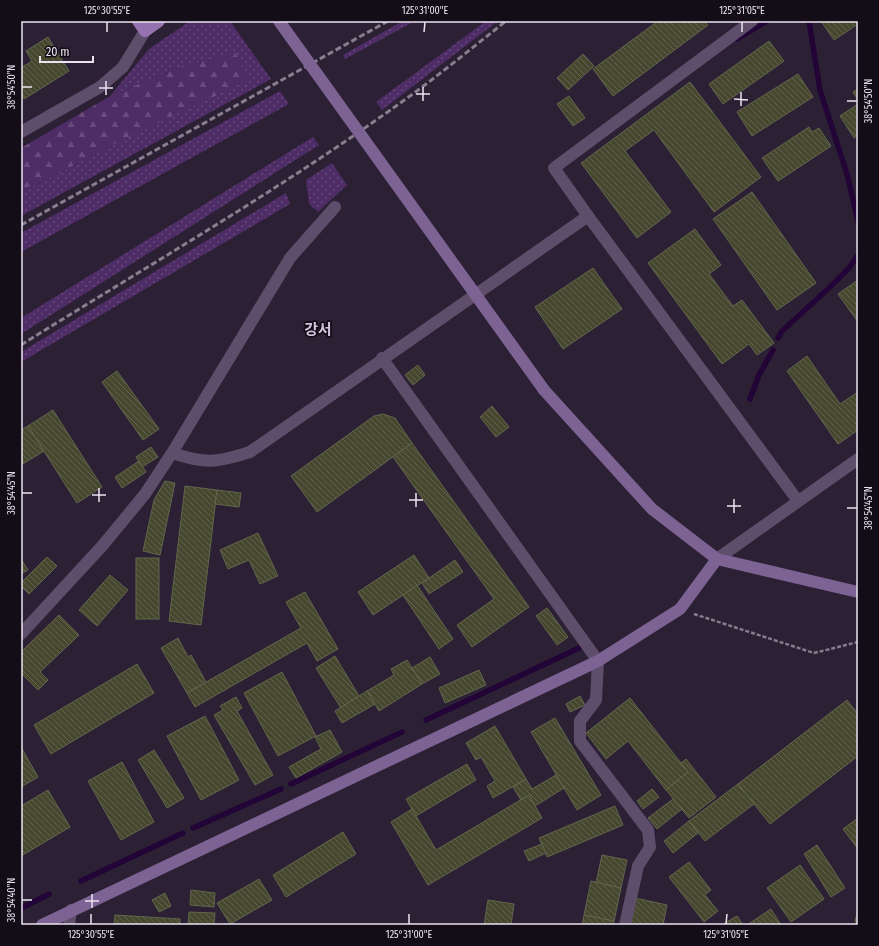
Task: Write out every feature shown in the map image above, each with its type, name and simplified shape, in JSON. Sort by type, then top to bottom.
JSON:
[{"type":"main road","points":[[138,21],[145,31],[159,21]]},
{"type":"main road","points":[[279,21],[544,390],[652,509],[717,559],[858,592]]},
{"type":"main road","points":[[42,925],[598,661],[680,609],[717,559]]},
{"type":"street","points":[[752,21],[554,168],[798,501]]},
{"type":"street","points":[[21,132],[100,87],[123,67],[145,31]]},
{"type":"street","points":[[21,634],[103,545],[145,494],[172,454],[290,258],[335,207]]},
{"type":"street","points":[[172,454],[198,462],[225,460],[250,452],[382,358],[588,216]]},
{"type":"street","points":[[382,358],[598,661],[596,700],[580,721],[580,741],[648,830],[650,847],[638,866],[625,925]]},
{"type":"street","points":[[717,559],[858,459]]},
{"type":"street","points":[[69,925],[71,910]]},
{"type":"path","points":[[680,609],[814,653],[858,642]]},
{"type":"green space","points":[[190,21],[230,21],[271,79],[21,216],[21,193],[120,141],[180,67],[110,96],[149,49]]},
{"type":"green space","points":[[403,21],[415,21],[345,59],[343,55]]},
{"type":"green space","points":[[486,21],[498,21],[382,110],[376,102]]},
{"type":"green space","points":[[235,52],[249,80],[120,141],[21,193],[21,148],[110,96],[180,67]]},
{"type":"green space","points":[[280,91],[289,104],[21,252],[21,233]]},
{"type":"green space","points":[[313,137],[319,145],[21,334],[21,318]]},
{"type":"green space","points":[[332,163],[347,185],[318,212],[309,204],[306,180]]},
{"type":"green space","points":[[286,193],[290,204],[21,362],[21,352]]},
{"type":"building","points":[[658,21],[704,21],[708,25],[613,96],[593,69]]},
{"type":"building","points":[[821,21],[858,21],[858,24],[834,40]]},
{"type":"building","points":[[48,37],[69,71],[24,99],[21,93],[21,68],[32,61],[26,51]]},
{"type":"building","points":[[769,41],[784,61],[723,104],[709,84]]},
{"type":"building","points":[[583,54],[594,66],[568,90],[557,78]]},
{"type":"building","points":[[798,74],[813,97],[752,136],[737,112]]},
{"type":"building","points":[[690,82],[761,177],[714,212],[654,130],[625,151],[671,212],[637,238],[581,163]]},
{"type":"building","points":[[858,89],[858,100],[853,92]]},
{"type":"building","points":[[569,96],[585,118],[573,126],[557,104]]},
{"type":"building","points":[[858,104],[858,135],[854,138],[840,116]]},
{"type":"building","points":[[809,127],[812,132],[819,128],[831,146],[778,181],[762,158]]},
{"type":"building","points":[[752,192],[816,283],[777,310],[713,219]]},
{"type":"building","points":[[695,229],[721,265],[709,274],[733,306],[742,300],[774,343],[757,355],[749,344],[722,364],[648,263]]},
{"type":"building","points":[[593,268],[622,309],[563,349],[535,307]]},
{"type":"building","points":[[858,280],[858,322],[838,294]]},
{"type":"building","points":[[807,356],[840,404],[858,392],[858,430],[838,444],[787,371]]},
{"type":"building","points":[[418,365],[425,375],[413,385],[405,375]]},
{"type":"building","points":[[117,371],[159,429],[143,440],[102,382]]},
{"type":"building","points":[[492,406],[509,427],[496,437],[480,417]]},
{"type":"building","points":[[53,410],[102,487],[77,503],[28,426]]},
{"type":"building","points":[[383,414],[395,418],[412,443],[317,512],[291,476],[374,416]]},
{"type":"building","points":[[28,426],[44,451],[21,465],[21,430]]},
{"type":"building","points":[[412,443],[529,607],[472,647],[457,625],[494,599],[393,457]]},
{"type":"building","points":[[151,447],[158,457],[142,467],[136,457]]},
{"type":"building","points":[[139,461],[146,472],[122,488],[115,477]]},
{"type":"building","points":[[165,481],[175,483],[160,555],[143,551],[154,500]]},
{"type":"building","points":[[185,486],[217,490],[201,625],[169,621]]},
{"type":"building","points":[[217,490],[241,493],[239,507],[215,504]]},
{"type":"building","points":[[258,533],[278,576],[260,584],[249,560],[228,569],[220,550]]},
{"type":"building","points":[[414,555],[429,578],[373,615],[358,592]]},
{"type":"building","points":[[47,557],[57,566],[29,594],[21,586],[21,583]]},
{"type":"building","points":[[136,558],[159,558],[159,619],[136,619]]},
{"type":"building","points":[[21,559],[28,570],[21,574]]},
{"type":"building","points":[[455,560],[463,572],[429,594],[422,583]]},
{"type":"building","points":[[110,575],[128,590],[97,626],[79,610]]},
{"type":"building","points":[[417,585],[453,639],[439,649],[403,595]]},
{"type":"building","points":[[305,592],[338,649],[317,661],[307,643],[195,707],[187,693],[301,628],[286,602]]},
{"type":"building","points":[[547,608],[568,637],[557,645],[536,616]]},
{"type":"building","points":[[59,615],[79,635],[40,672],[48,680],[38,690],[21,673],[21,652]]},
{"type":"building","points":[[178,638],[188,657],[191,655],[206,682],[187,693],[161,648]]},
{"type":"building","points":[[335,656],[359,696],[341,708],[316,668]]},
{"type":"building","points":[[430,657],[440,674],[422,684],[412,668]]},
{"type":"building","points":[[407,660],[422,684],[379,711],[367,691],[394,675],[391,669]]},
{"type":"building","points":[[137,664],[154,693],[51,754],[34,725]]},
{"type":"building","points":[[479,670],[486,685],[445,703],[439,688]]},
{"type":"building","points":[[282,672],[316,736],[278,756],[244,693]]},
{"type":"building","points":[[367,691],[375,704],[342,723],[335,711]]},
{"type":"building","points":[[580,696],[585,705],[570,712],[566,704]]},
{"type":"building","points":[[236,697],[242,708],[237,711],[273,775],[255,785],[214,715],[223,710],[220,706]]},
{"type":"building","points":[[630,698],[688,772],[666,790],[628,741],[606,759],[586,733]]},
{"type":"building","points":[[847,700],[858,714],[858,756],[770,824],[738,784]]},
{"type":"building","points":[[205,716],[239,780],[201,800],[167,736]]},
{"type":"building","points":[[555,718],[601,795],[577,810],[531,732]]},
{"type":"building","points":[[495,726],[526,779],[493,798],[487,786],[495,781],[481,757],[476,760],[466,743]]},
{"type":"building","points":[[330,730],[342,752],[296,778],[289,767],[321,749],[315,737]]},
{"type":"building","points":[[21,747],[38,777],[21,787]]},
{"type":"building","points":[[154,750],[184,798],[167,808],[138,760]]},
{"type":"building","points":[[686,759],[716,797],[689,818],[666,790],[688,772],[681,763]]},
{"type":"building","points":[[122,762],[154,822],[121,840],[88,781]]},
{"type":"building","points":[[467,764],[476,780],[416,816],[406,799]]},
{"type":"building","points":[[556,775],[564,788],[535,806],[529,795],[521,800],[513,787],[526,779],[532,789]]},
{"type":"building","points":[[738,784],[754,804],[705,841],[689,821]]},
{"type":"building","points":[[652,789],[659,797],[643,809],[637,801]]},
{"type":"building","points":[[48,790],[70,827],[21,856],[21,806]]},
{"type":"building","points":[[529,795],[542,818],[428,885],[391,822],[412,809],[436,850]]},
{"type":"building","points":[[673,799],[682,809],[657,829],[648,818]]},
{"type":"building","points":[[615,806],[623,825],[547,857],[539,838]]},
{"type":"building","points":[[858,818],[858,849],[843,829]]},
{"type":"building","points":[[689,821],[698,833],[673,853],[664,841]]},
{"type":"building","points":[[343,832],[356,854],[286,897],[273,875]]},
{"type":"building","points":[[542,844],[546,853],[529,861],[524,851]]},
{"type":"building","points":[[817,845],[845,888],[831,897],[804,854]]},
{"type":"building","points":[[602,855],[627,860],[621,888],[596,883]]},
{"type":"building","points":[[689,862],[711,890],[705,895],[718,911],[704,922],[669,877]]},
{"type":"building","points":[[800,865],[824,899],[791,922],[767,888]]},
{"type":"building","points":[[259,879],[272,900],[230,924],[217,903]]},
{"type":"building","points":[[591,881],[621,888],[614,921],[584,915]]},
{"type":"building","points":[[191,890],[215,893],[214,907],[190,905]]},
{"type":"building","points":[[165,893],[171,906],[159,912],[152,900]]},
{"type":"building","points":[[635,898],[667,905],[663,925],[630,925]]},
{"type":"building","points":[[488,900],[514,904],[511,925],[484,925]]},
{"type":"building","points":[[858,908],[858,922],[855,922]]},
{"type":"building","points":[[771,909],[781,925],[747,925]]},
{"type":"building","points":[[189,912],[215,913],[214,925],[188,925]]},
{"type":"building","points":[[115,915],[180,919],[180,925],[114,925]]},
{"type":"building","points":[[584,915],[614,921],[613,925],[582,925]]},
{"type":"building","points":[[737,916],[743,925],[722,925]]},
{"type":"waterway","points":[[737,39],[767,21]]},
{"type":"waterway","points":[[809,21],[820,90],[847,174],[858,221]]},
{"type":"waterway","points":[[778,338],[782,331],[849,268],[858,255]]},
{"type":"waterway","points":[[750,399],[759,375],[773,350]]},
{"type":"waterway","points":[[426,720],[579,648]]},
{"type":"waterway","points":[[291,784],[402,732]]},
{"type":"waterway","points":[[193,828],[281,789]]},
{"type":"waterway","points":[[81,881],[183,833]]},
{"type":"waterway","points":[[21,908],[49,894]]},
{"type":"railway","points":[[21,225],[388,21]]},
{"type":"railway","points":[[21,345],[310,165],[416,91],[506,21]]},
{"type":"district","name":"강서","points":[[318,330]]}]
